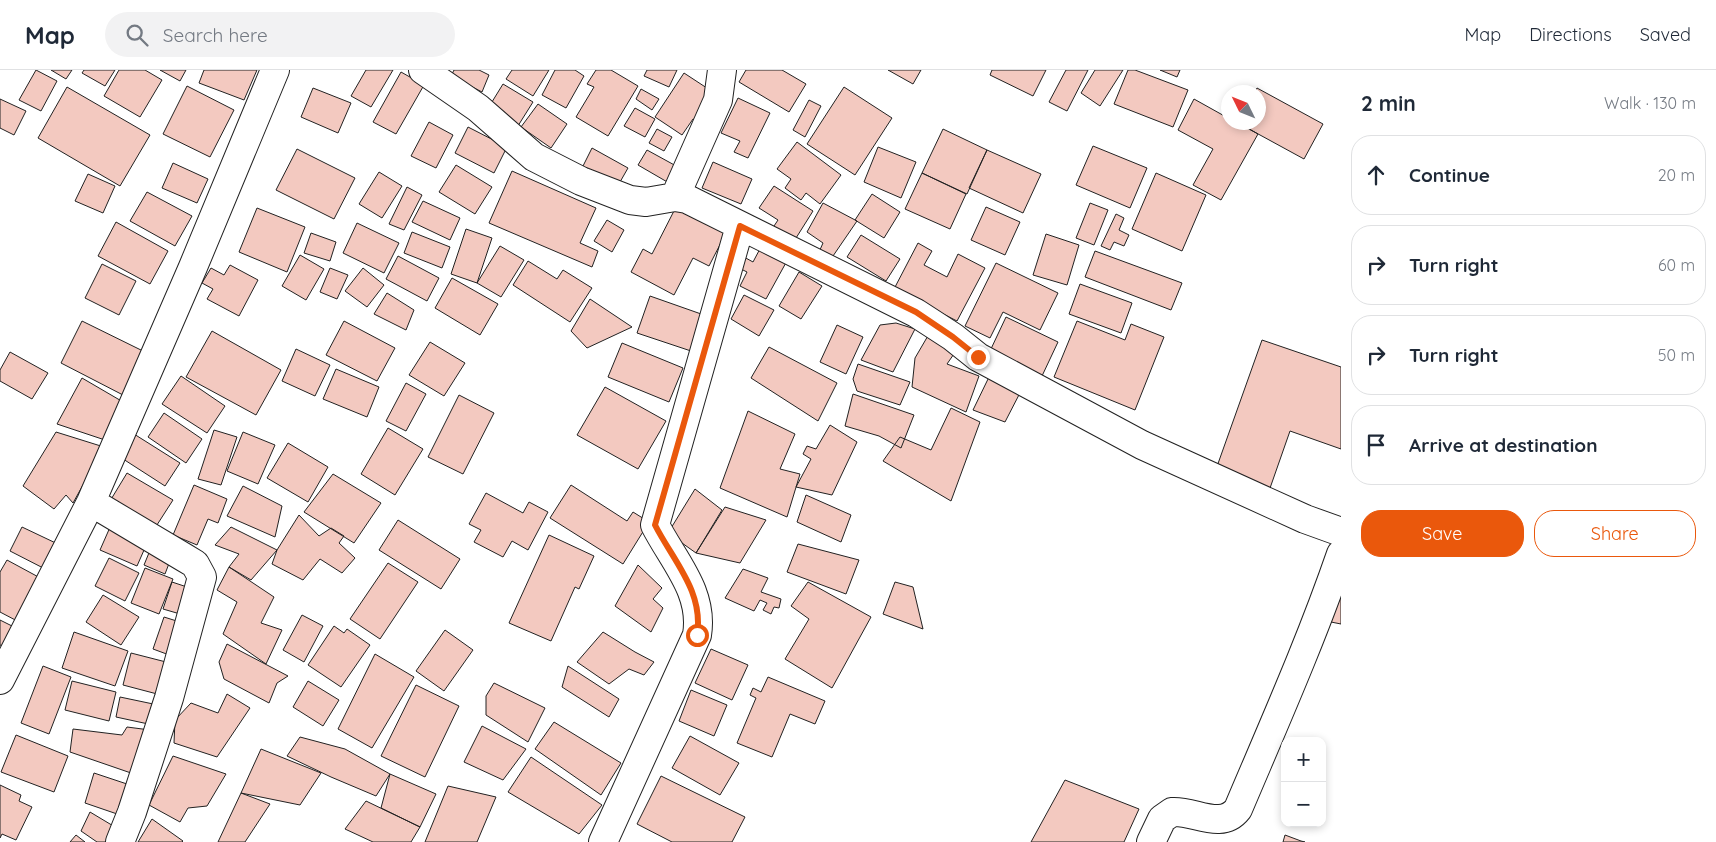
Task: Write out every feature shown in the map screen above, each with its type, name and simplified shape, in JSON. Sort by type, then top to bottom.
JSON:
[{"type":"street","points":[[0,680],[92,502],[193,267],[274,70]]},
{"type":"street","points":[[423,70],[478,108],[534,157],[581,181],[630,200],[646,202],[675,197],[687,199],[916,312],[953,337],[978,357],[1142,444],[1305,519],[1341,532]]},
{"type":"street","points":[[675,197],[718,100],[722,70]]},
{"type":"street","points":[[603,842],[697,635],[699,614],[696,598],[655,525],[740,226]]},
{"type":"street","points":[[92,502],[195,564],[202,577],[169,698],[132,812],[120,842]]},
{"type":"street","points":[[1151,842],[1162,820],[1172,812],[1220,820],[1232,816],[1238,810],[1292,687],[1321,613],[1341,554]]},
{"type":"building","points":[[36,70],[57,81],[41,111],[19,100]]},
{"type":"building","points":[[51,70],[72,70],[66,79]]},
{"type":"building","points":[[84,70],[115,70],[105,86],[82,73]]},
{"type":"building","points":[[119,70],[145,70],[162,80],[140,117],[104,96]]},
{"type":"building","points":[[160,70],[186,70],[180,81]]},
{"type":"building","points":[[204,70],[257,70],[244,100],[199,83]]},
{"type":"building","points":[[366,70],[393,70],[371,107],[351,96]]},
{"type":"building","points":[[454,70],[479,70],[489,75],[482,92],[451,76]]},
{"type":"building","points":[[512,70],[549,70],[533,96],[506,79]]},
{"type":"building","points":[[555,70],[575,70],[584,76],[566,108],[542,95]]},
{"type":"building","points":[[596,70],[611,70],[638,86],[608,136],[576,117],[594,87],[587,84]]},
{"type":"building","points":[[647,70],[677,70],[669,87],[644,76]]},
{"type":"building","points":[[746,70],[782,70],[806,84],[789,112],[739,82]]},
{"type":"building","points":[[888,70],[921,70],[913,84]]},
{"type":"building","points":[[992,70],[1046,70],[1033,96],[990,75]]},
{"type":"building","points":[[1066,70],[1088,70],[1067,111],[1049,102]]},
{"type":"building","points":[[1095,70],[1123,70],[1100,106],[1081,93]]},
{"type":"building","points":[[1128,70],[1135,70],[1188,90],[1173,127],[1114,104]]},
{"type":"building","points":[[1160,70],[1180,70],[1177,77]]},
{"type":"building","points":[[401,72],[424,85],[396,134],[373,122]]},
{"type":"building","points":[[684,73],[716,94],[698,122],[693,119],[682,135],[655,117]]},
{"type":"building","points":[[503,84],[533,102],[516,129],[487,110]]},
{"type":"building","points":[[187,86],[234,110],[210,157],[163,134]]},
{"type":"building","points":[[67,87],[150,135],[120,186],[38,138]]},
{"type":"building","points":[[844,87],[892,118],[855,175],[807,144]]},
{"type":"building","points":[[313,88],[351,103],[338,133],[301,117]]},
{"type":"building","points":[[641,89],[659,99],[652,110],[636,99]]},
{"type":"building","points":[[1266,93],[1323,124],[1304,159],[1251,130],[1266,130]]},
{"type":"building","points":[[738,98],[770,113],[748,158],[734,152],[740,141],[721,133]]},
{"type":"building","points":[[0,99],[26,111],[14,135],[0,128]]},
{"type":"building","points":[[1194,99],[1221,114],[1221,130],[1251,130],[1258,134],[1221,200],[1193,185],[1213,149],[1178,130]]},
{"type":"building","points":[[809,100],[821,106],[805,137],[793,130]]},
{"type":"building","points":[[538,104],[567,124],[551,148],[521,127]]},
{"type":"building","points":[[635,108],[655,119],[645,137],[624,126]]},
{"type":"building","points":[[429,122],[453,135],[436,168],[411,156]]},
{"type":"building","points":[[468,127],[507,147],[494,173],[455,153]]},
{"type":"building","points":[[657,129],[672,137],[664,151],[649,143]]},
{"type":"building","points":[[943,129],[987,150],[967,194],[922,173]]},
{"type":"building","points":[[797,142],[841,175],[820,204],[806,193],[801,200],[785,188],[791,179],[777,169]]},
{"type":"building","points":[[1093,146],[1147,168],[1130,208],[1076,185]]},
{"type":"building","points":[[878,147],[916,162],[901,198],[864,182]]},
{"type":"building","points":[[592,148],[628,168],[616,189],[581,170]]},
{"type":"building","points":[[297,149],[355,178],[334,219],[276,190]]},
{"type":"building","points":[[647,150],[678,167],[669,183],[638,165]]},
{"type":"building","points":[[987,150],[1041,174],[1023,213],[969,188]]},
{"type":"building","points":[[713,162],[752,179],[741,204],[702,188]]},
{"type":"building","points":[[173,163],[208,179],[197,203],[162,188]]},
{"type":"building","points":[[456,165],[492,187],[475,214],[439,192]]},
{"type":"building","points":[[512,171],[596,208],[580,243],[598,251],[592,267],[489,223]]},
{"type":"building","points":[[379,172],[402,186],[382,218],[359,204]]},
{"type":"building","points":[[922,173],[966,194],[950,229],[905,209]]},
{"type":"building","points":[[1156,173],[1206,195],[1182,251],[1132,229]]},
{"type":"building","points":[[88,174],[115,186],[103,213],[75,201]]},
{"type":"building","points":[[774,186],[813,211],[791,246],[770,232],[778,220],[759,208]]},
{"type":"building","points":[[407,187],[422,195],[404,230],[389,224]]},
{"type":"building","points":[[147,192],[192,216],[175,246],[130,221]]},
{"type":"building","points":[[872,194],[900,212],[884,238],[855,220]]},
{"type":"building","points":[[423,201],[460,218],[450,240],[412,222]]},
{"type":"building","points":[[823,203],[857,221],[833,256],[819,252],[823,243],[807,232]]},
{"type":"building","points":[[1090,203],[1108,210],[1094,245],[1076,238]]},
{"type":"building","points":[[677,205],[727,231],[709,266],[693,258],[674,295],[631,272],[643,249],[652,254]]},
{"type":"building","points":[[986,207],[1020,222],[1005,255],[971,240]]},
{"type":"building","points":[[257,208],[305,227],[287,272],[239,252]]},
{"type":"building","points":[[1116,214],[1124,218],[1119,230],[1129,235],[1124,246],[1114,242],[1110,250],[1101,246]]},
{"type":"building","points":[[607,220],[624,230],[612,252],[594,241]]},
{"type":"building","points":[[116,222],[168,251],[150,284],[98,256]]},
{"type":"building","points":[[357,223],[399,243],[384,273],[343,253]]},
{"type":"building","points":[[466,229],[492,238],[477,283],[451,274]]},
{"type":"building","points":[[412,232],[450,247],[442,268],[404,253]]},
{"type":"building","points":[[311,233],[336,242],[330,261],[304,253]]},
{"type":"building","points":[[1046,234],[1079,245],[1067,285],[1033,275]]},
{"type":"building","points":[[861,235],[900,259],[886,281],[847,257]]},
{"type":"building","points":[[918,243],[932,251],[924,265],[947,277],[958,254],[985,268],[957,321],[894,289]]},
{"type":"building","points":[[762,245],[788,259],[766,299],[740,286],[747,272],[739,268],[744,257],[753,262]]},
{"type":"building","points":[[500,246],[524,260],[501,297],[477,283]]},
{"type":"building","points":[[1095,251],[1182,283],[1171,310],[1085,277]]},
{"type":"building","points":[[300,255],[324,269],[306,300],[282,286]]},
{"type":"building","points":[[398,256],[439,278],[427,301],[386,279]]},
{"type":"building","points":[[528,261],[557,279],[563,270],[592,288],[570,322],[513,285]]},
{"type":"building","points":[[996,263],[1058,293],[1040,330],[1003,312],[990,338],[965,326]]},
{"type":"building","points":[[102,264],[136,281],[119,315],[85,298]]},
{"type":"building","points":[[230,265],[258,280],[239,316],[207,299],[213,289],[202,283],[211,268],[224,275]]},
{"type":"building","points":[[330,268],[348,275],[337,299],[320,292]]},
{"type":"building","points":[[363,268],[384,285],[367,307],[345,291]]},
{"type":"building","points":[[799,272],[822,286],[801,319],[779,306]]},
{"type":"building","points":[[452,278],[498,304],[480,335],[435,308]]},
{"type":"building","points":[[1080,284],[1132,303],[1121,333],[1069,314]]},
{"type":"building","points":[[387,293],[414,310],[406,330],[374,314]]},
{"type":"building","points":[[744,295],[774,310],[759,336],[731,319]]},
{"type":"building","points":[[650,296],[704,315],[691,351],[637,333]]},
{"type":"building","points":[[590,299],[632,327],[587,348],[571,331]]},
{"type":"building","points":[[1006,317],[1058,342],[1042,376],[990,351]]},
{"type":"building","points":[[82,321],[145,352],[123,395],[61,363]]},
{"type":"building","points":[[344,321],[395,348],[377,381],[326,355]]},
{"type":"building","points":[[1077,321],[1125,340],[1131,324],[1164,337],[1135,410],[1054,377]]},
{"type":"building","points":[[896,323],[915,329],[893,372],[861,360],[880,325]]},
{"type":"building","points":[[837,325],[863,337],[846,374],[820,362]]},
{"type":"building","points":[[212,331],[281,370],[256,415],[186,377]]},
{"type":"building","points":[[929,334],[958,348],[947,364],[979,376],[966,412],[912,387],[915,358]]},
{"type":"building","points":[[1262,340],[1341,367],[1341,449],[1290,431],[1269,491],[1215,472]]},
{"type":"building","points":[[430,342],[465,363],[444,396],[409,375]]},
{"type":"building","points":[[622,343],[683,368],[669,402],[608,377]]},
{"type":"building","points":[[769,347],[837,383],[818,421],[751,378]]},
{"type":"building","points":[[296,349],[330,365],[315,396],[282,381]]},
{"type":"building","points":[[10,352],[48,373],[32,399],[0,381],[0,370]]},
{"type":"building","points":[[858,364],[910,382],[900,405],[857,391],[853,379]]},
{"type":"building","points":[[336,369],[379,387],[367,417],[323,399]]},
{"type":"building","points":[[181,376],[225,406],[207,433],[162,404]]},
{"type":"building","points":[[989,377],[1022,389],[1005,422],[973,410]]},
{"type":"building","points":[[82,378],[130,406],[108,441],[57,424]]},
{"type":"building","points":[[406,383],[426,394],[406,431],[386,421]]},
{"type":"building","points":[[605,387],[666,421],[638,469],[577,435]]},
{"type":"building","points":[[853,394],[914,415],[901,448],[879,436],[845,426]]},
{"type":"building","points":[[459,395],[494,413],[463,474],[428,457]]},
{"type":"building","points":[[951,408],[980,422],[951,501],[883,461],[900,437],[931,450]]},
{"type":"building","points":[[748,411],[795,434],[780,469],[800,474],[787,517],[720,488]]},
{"type":"building","points":[[164,413],[202,439],[186,463],[148,437]]},
{"type":"building","points":[[830,425],[857,442],[832,495],[796,487],[811,459],[803,454],[807,446],[816,449]]},
{"type":"building","points":[[388,428],[423,449],[395,495],[361,474]]},
{"type":"building","points":[[214,430],[237,437],[221,485],[198,479]]},
{"type":"building","points":[[56,432],[104,447],[73,503],[66,495],[54,509],[23,486]]},
{"type":"building","points":[[243,432],[275,445],[258,484],[227,471]]},
{"type":"building","points":[[134,434],[180,463],[165,486],[120,457]]},
{"type":"building","points":[[288,443],[328,467],[308,502],[267,478]]},
{"type":"building","points":[[127,473],[173,500],[155,528],[110,501]]},
{"type":"building","points":[[333,474],[381,503],[354,543],[304,512]]},
{"type":"building","points":[[194,485],[227,499],[218,523],[208,519],[197,545],[173,535]]},
{"type":"building","points":[[571,485],[627,521],[633,512],[649,522],[623,564],[550,518]]},
{"type":"building","points":[[243,486],[282,506],[275,537],[227,516]]},
{"type":"building","points":[[695,489],[722,510],[696,553],[668,533]]},
{"type":"building","points":[[486,493],[523,513],[529,502],[548,512],[528,550],[512,541],[503,557],[474,542],[481,530],[469,524]]},
{"type":"building","points":[[806,495],[851,515],[841,542],[797,522]]},
{"type":"building","points":[[725,507],[766,520],[740,563],[696,553]]},
{"type":"building","points":[[299,515],[319,536],[331,528],[344,536],[339,543],[355,558],[342,573],[320,559],[303,580],[272,564],[277,550]]},
{"type":"building","points":[[398,520],[460,559],[441,589],[379,550]]},
{"type":"building","points":[[111,525],[148,541],[137,566],[100,550]]},
{"type":"building","points":[[22,527],[62,546],[49,571],[10,551]]},
{"type":"building","points":[[231,527],[277,550],[251,580],[229,567],[239,554],[215,545]]},
{"type":"building","points":[[549,535],[594,556],[579,589],[575,587],[551,641],[509,623]]},
{"type":"building","points":[[153,543],[173,553],[165,574],[144,565]]},
{"type":"building","points":[[798,544],[859,560],[846,594],[787,572]]},
{"type":"building","points":[[109,558],[139,573],[125,601],[95,586]]},
{"type":"building","points":[[7,560],[44,580],[21,623],[0,612],[0,572]]},
{"type":"building","points":[[388,563],[418,582],[380,639],[350,619]]},
{"type":"building","points":[[638,565],[662,588],[653,599],[663,608],[651,632],[615,606]]},
{"type":"building","points":[[229,567],[274,597],[261,623],[282,630],[266,664],[223,634],[237,602],[217,590]]},
{"type":"building","points":[[145,568],[173,579],[159,614],[131,603]]},
{"type":"building","points":[[743,569],[768,578],[761,592],[781,599],[779,608],[774,607],[771,614],[763,610],[767,603],[760,600],[754,611],[725,598]]},
{"type":"building","points":[[172,582],[196,590],[187,616],[163,609]]},
{"type":"building","points":[[808,582],[871,617],[832,688],[785,659],[809,619],[791,606]]},
{"type":"building","points":[[895,582],[913,587],[923,629],[883,614]]},
{"type":"building","points":[[1341,589],[1341,624],[1331,622]]},
{"type":"building","points":[[103,595],[139,617],[121,645],[86,622]]},
{"type":"building","points":[[302,615],[323,626],[304,662],[283,650]]},
{"type":"building","points":[[164,617],[183,623],[172,656],[153,649]]},
{"type":"building","points":[[0,620],[18,629],[8,649],[0,645]]},
{"type":"building","points":[[334,626],[344,633],[347,629],[370,645],[341,687],[308,665]]},
{"type":"building","points":[[445,630],[473,650],[444,691],[416,671]]},
{"type":"building","points":[[74,632],[128,651],[115,686],[62,668]]},
{"type":"building","points":[[603,632],[654,662],[644,675],[629,669],[609,684],[577,662]]},
{"type":"building","points":[[227,644],[288,676],[277,683],[269,703],[224,679],[219,662]]},
{"type":"building","points":[[711,649],[748,665],[732,700],[695,683]]},
{"type":"building","points":[[131,653],[170,663],[161,695],[123,685]]},
{"type":"building","points":[[375,654],[414,677],[372,748],[338,729]]},
{"type":"building","points":[[43,666],[71,677],[49,734],[21,723]]},
{"type":"building","points":[[568,666],[619,699],[609,717],[562,687]]},
{"type":"building","points":[[768,677],[825,701],[815,724],[790,714],[772,757],[737,743],[756,698],[750,695],[753,688],[761,692]]},
{"type":"building","points":[[72,681],[116,692],[109,721],[65,710]]},
{"type":"building","points":[[308,681],[339,700],[323,726],[293,707]]},
{"type":"building","points":[[494,683],[545,708],[528,742],[486,715],[486,696]]},
{"type":"building","points":[[416,685],[459,706],[425,777],[381,756]]},
{"type":"building","points":[[691,690],[727,705],[714,736],[679,721]]},
{"type":"building","points":[[227,694],[250,708],[217,757],[174,743],[175,720],[191,703],[218,713]]},
{"type":"building","points":[[120,697],[158,705],[153,725],[116,717]]},
{"type":"building","points":[[554,722],[621,763],[601,795],[535,749]]},
{"type":"building","points":[[482,726],[526,749],[503,780],[464,762]]},
{"type":"building","points":[[127,727],[150,730],[131,773],[70,752],[73,729],[122,735]]},
{"type":"building","points":[[16,735],[68,756],[54,792],[1,772]]},
{"type":"building","points":[[690,736],[739,763],[720,795],[672,768]]},
{"type":"building","points":[[300,737],[345,749],[390,774],[376,796],[287,756]]},
{"type":"building","points":[[261,749],[321,773],[300,805],[241,793]]},
{"type":"building","points":[[173,756],[226,774],[207,806],[188,808],[180,822],[149,805]]},
{"type":"building","points":[[531,757],[602,805],[579,834],[508,792]]},
{"type":"building","points":[[94,773],[133,786],[123,816],[85,803]]},
{"type":"building","points":[[390,774],[436,794],[420,827],[381,808]]},
{"type":"building","points":[[661,776],[745,817],[732,842],[672,842],[637,824]]},
{"type":"building","points":[[1065,780],[1139,809],[1124,842],[1031,842]]},
{"type":"building","points":[[0,785],[21,795],[19,801],[32,807],[16,840],[2,834],[0,838]]},
{"type":"building","points":[[448,786],[496,797],[477,842],[425,842]]},
{"type":"building","points":[[241,793],[270,804],[245,842],[218,842]]},
{"type":"building","points":[[366,801],[420,827],[411,842],[373,842],[345,829]]},
{"type":"building","points":[[90,812],[115,827],[110,842],[97,842],[81,831]]},
{"type":"building","points":[[152,819],[183,841],[138,842]]},
{"type":"building","points":[[76,835],[85,842],[70,842]]},
{"type":"building","points":[[1285,835],[1301,841],[1305,842],[1283,842]]},
{"type":"route","points":[[697,635],[699,614],[696,598],[655,525],[740,226],[916,312],[953,337],[978,357]]}]
